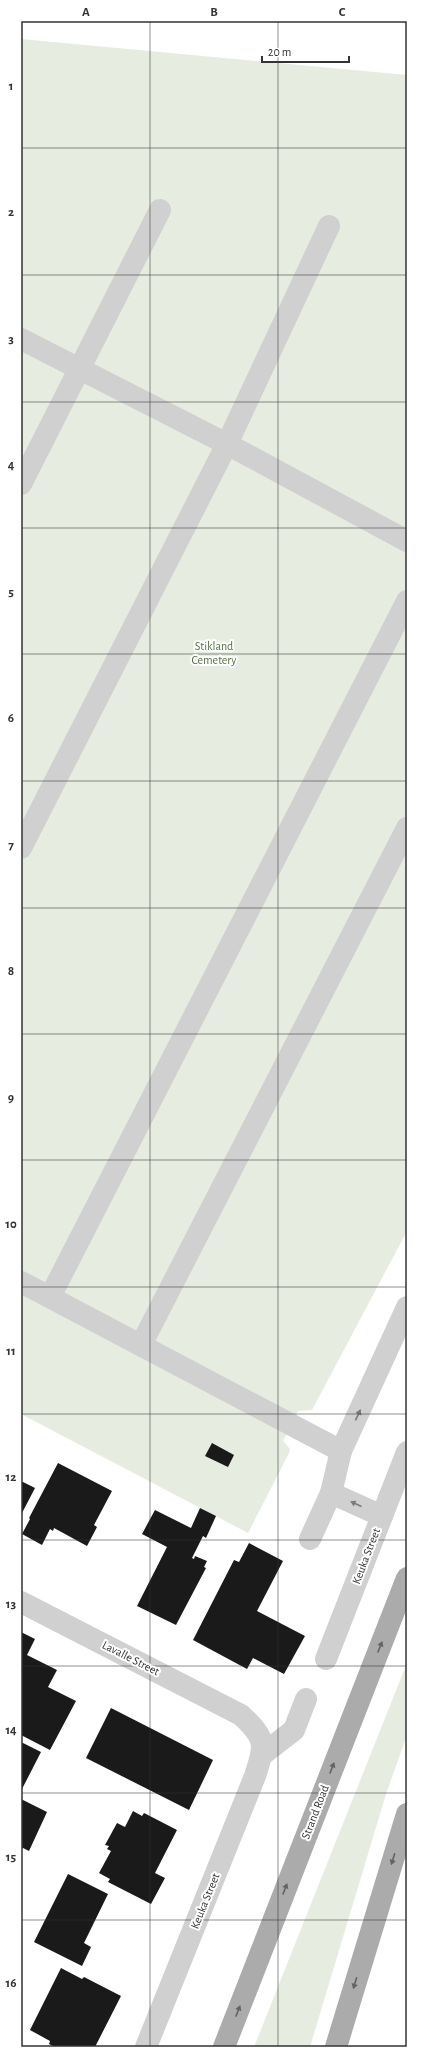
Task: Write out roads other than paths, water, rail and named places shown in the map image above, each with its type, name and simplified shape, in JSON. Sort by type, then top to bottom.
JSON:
[{"type":"main road","name":"Strand Road","points":[[224,2047],[407,1578]]},
{"type":"main road","points":[[336,2047],[407,1814]]},
{"type":"street","points":[[21,484],[160,210]]},
{"type":"street","points":[[21,848],[227,444],[329,226]]},
{"type":"street","points":[[21,339],[227,444],[407,541]]},
{"type":"street","points":[[50,1297],[407,601]]},
{"type":"street","points":[[141,1345],[407,828]]},
{"type":"street","points":[[21,1282],[341,1451]]},
{"type":"street","points":[[310,1539],[331,1493],[341,1451],[407,1307]]},
{"type":"street","name":"Keuka Street","points":[[326,1659],[407,1452]]},
{"type":"street","points":[[331,1493],[382,1516]]},
{"type":"street","name":"Lavalle Street","points":[[21,1602],[241,1715],[258,1734],[263,1745],[263,1754]]},
{"type":"street","points":[[263,1754],[294,1730],[306,1699]]},
{"type":"street","name":"Keuka Street","points":[[146,2047],[263,1754]]},
{"type":"park label","name":"Stikland Cemetery","points":[[214,653]]}]
